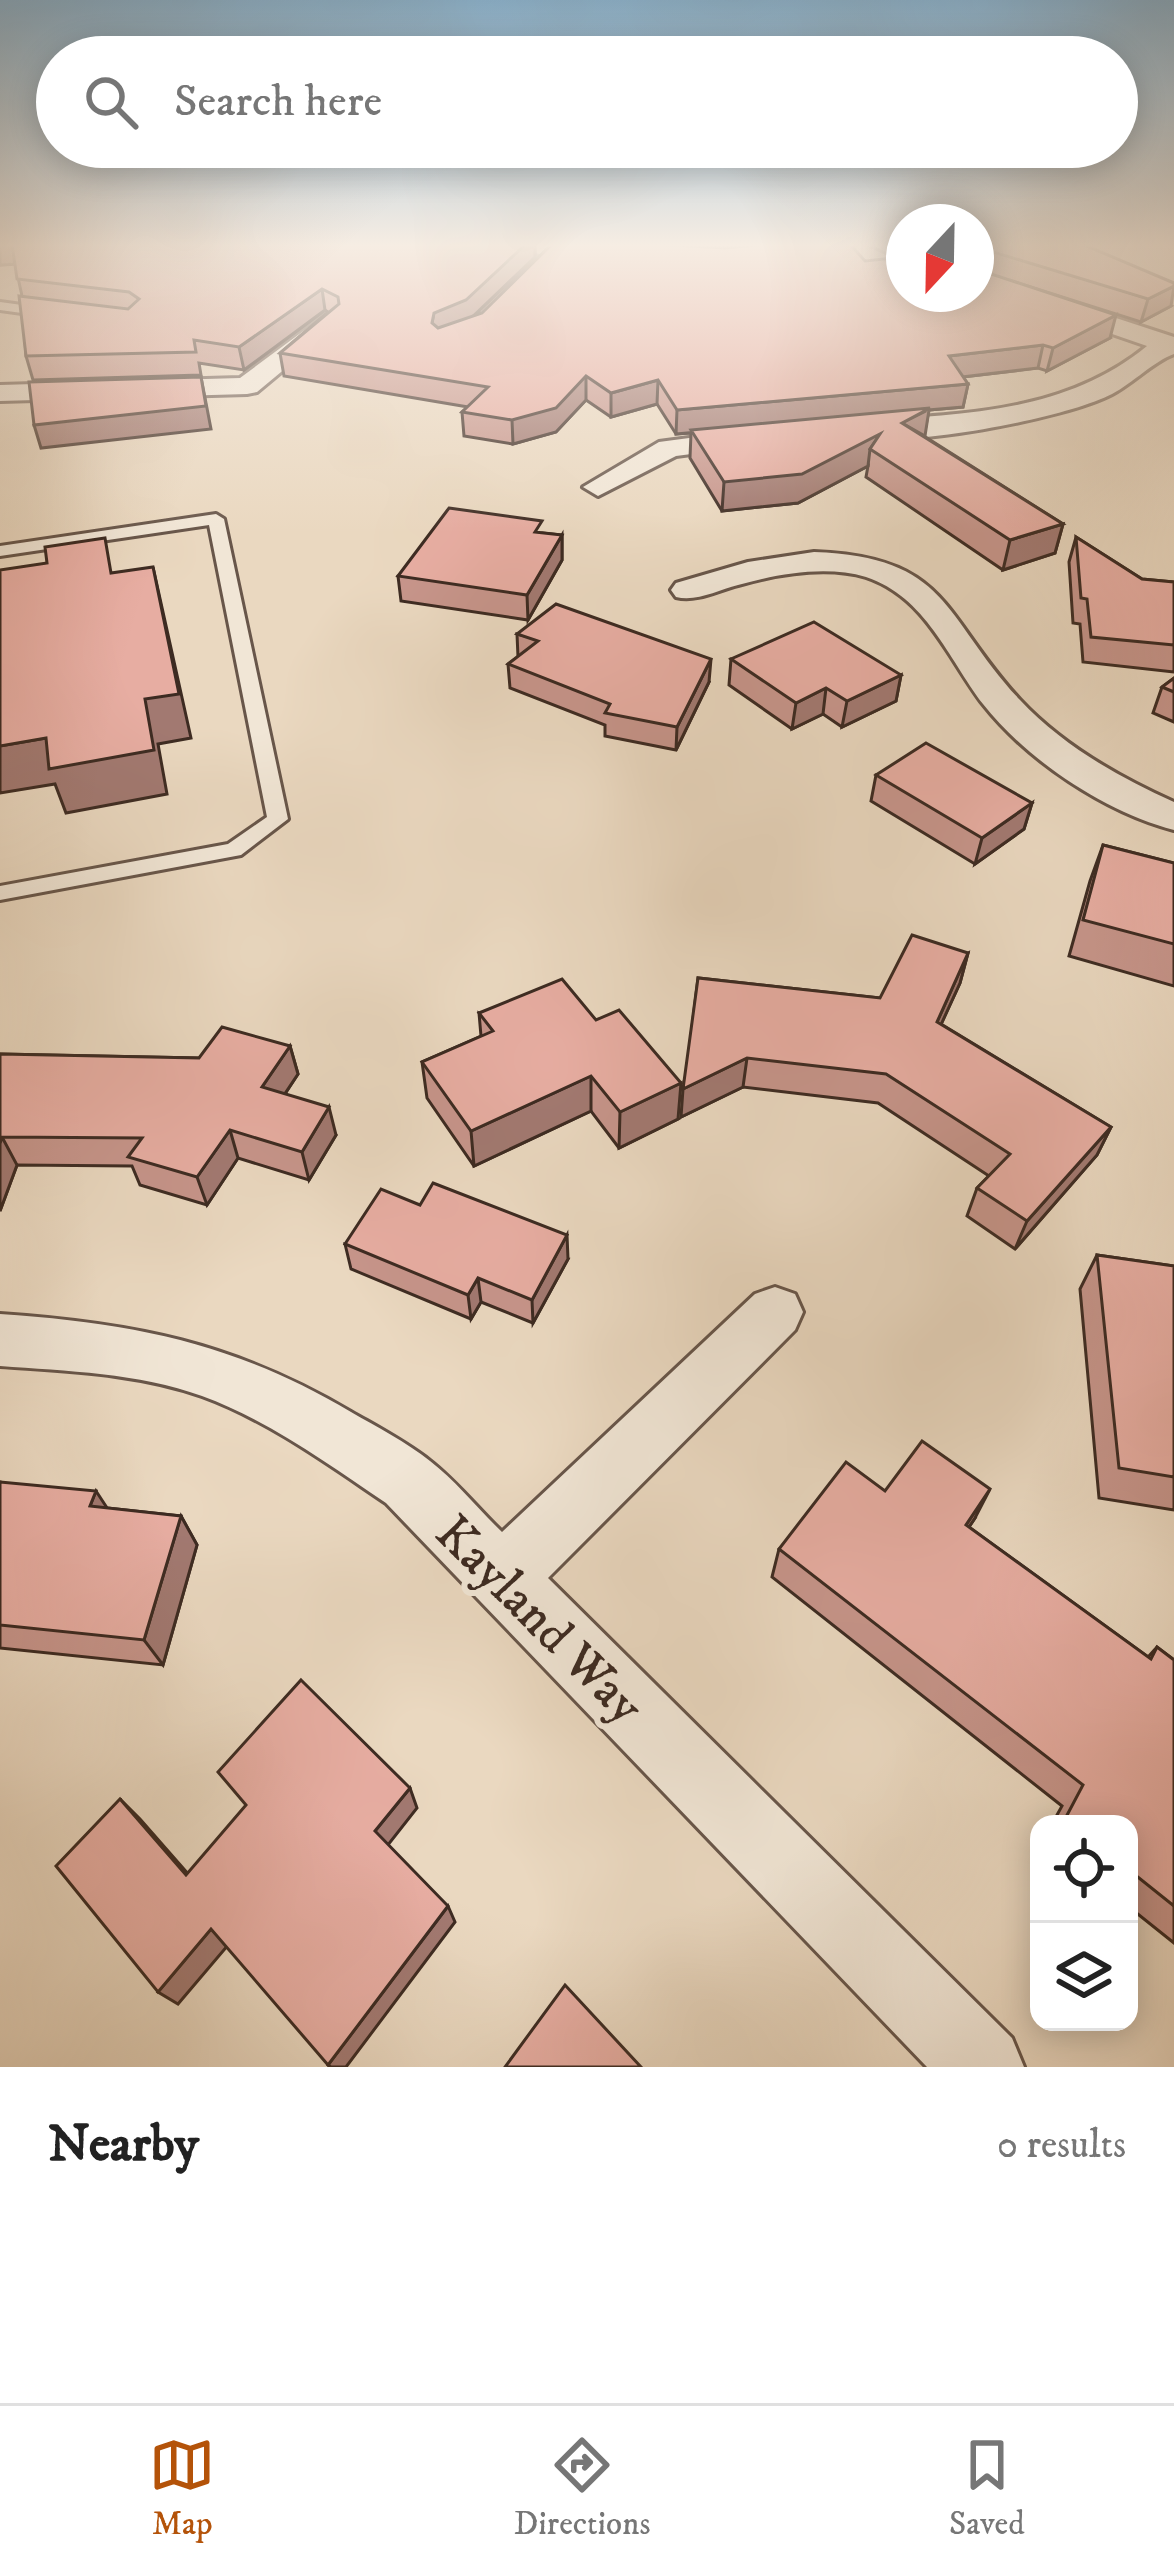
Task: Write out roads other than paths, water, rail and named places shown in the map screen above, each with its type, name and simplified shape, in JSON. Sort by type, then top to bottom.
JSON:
[{"type":"street","points":[[0,393],[247,386],[304,340]]},
{"type":"street","points":[[829,432],[1030,414],[1077,403],[1137,372],[1170,345]]},
{"type":"street","points":[[598,487],[669,448],[784,436]]},
{"type":"street","points":[[688,590],[729,574],[794,562],[860,568],[900,580],[938,611],[1005,706],[1041,739],[1109,784],[1174,817]]},
{"type":"street","points":[[501,1578],[775,1312]]},
{"type":"street","name":"Kayland Way","points":[[0,1340],[109,1348],[218,1375],[331,1430],[407,1482],[983,2067]]},
{"type":"lane","points":[[0,551],[216,519],[278,819],[234,850],[0,893]]}]
